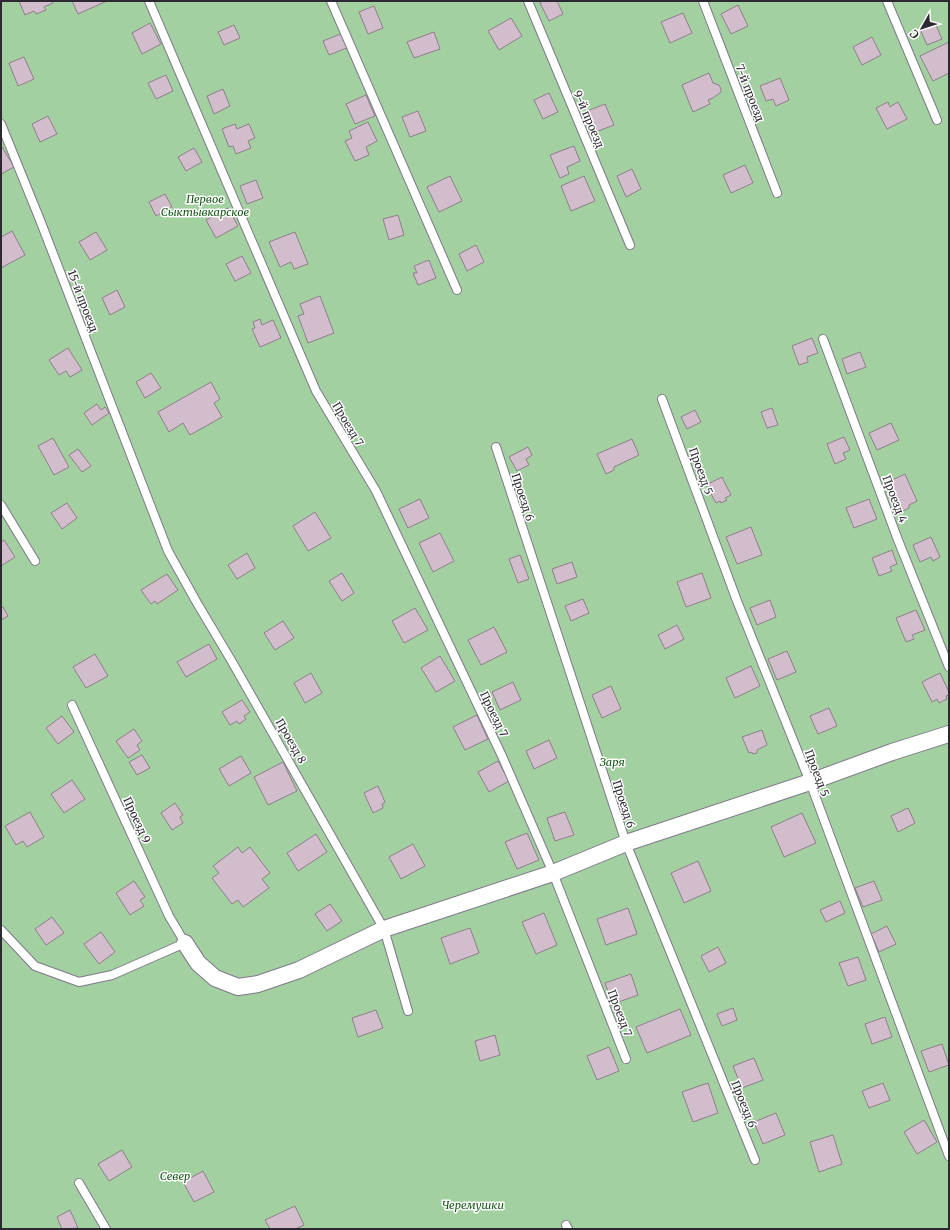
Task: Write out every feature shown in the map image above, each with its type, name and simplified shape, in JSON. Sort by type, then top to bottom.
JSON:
[{"type":"street","points":[[185,943],[198,963],[215,978],[238,987],[258,984],[299,970],[384,929],[553,873],[626,843],[949,734]]},
{"type":"lane","name":"Проезд 7","points":[[149,1],[316,391],[376,492],[502,756],[553,873],[626,1059]]},
{"type":"lane","points":[[331,1],[456,290]]},
{"type":"lane","name":"9-й проезд","points":[[528,1],[630,245]]},
{"type":"lane","name":"7-й проезд","points":[[703,1],[777,193]]},
{"type":"lane","points":[[887,1],[936,120]]},
{"type":"lane","name":"15-й проезд","points":[[1,124],[144,487]]},
{"type":"lane","name":"Проезд 4","points":[[823,339],[898,540],[949,667]]},
{"type":"lane","name":"Проезд 5","points":[[662,399],[737,601],[810,782],[949,1156]]},
{"type":"lane","name":"Проезд 6","points":[[496,447],[626,843],[755,1160]]},
{"type":"lane","name":"Проезд 8","points":[[144,487],[168,551],[384,929],[408,1011]]},
{"type":"lane","points":[[1,505],[35,561]]},
{"type":"lane","name":"Проезд 9","points":[[72,705],[169,916],[185,943]]},
{"type":"lane","points":[[1,930],[35,966],[79,982],[112,976],[185,943]]},
{"type":"lane","points":[[79,1183],[106,1229]]},
{"type":"green space","points":[[1,1],[949,1],[949,1229],[1,1229]]},
{"type":"building","points":[[19,1],[52,1],[53,3],[44,7],[46,10],[36,14],[34,11],[25,15]]},
{"type":"building","points":[[72,1],[107,1],[78,14]]},
{"type":"building","points":[[543,1],[557,1],[563,14],[549,21],[540,3]]},
{"type":"building","points":[[738,5],[748,26],[731,34],[721,14]]},
{"type":"building","points":[[374,6],[383,28],[368,34],[359,12]]},
{"type":"building","points":[[683,13],[692,33],[670,43],[661,22]]},
{"type":"building","points":[[511,18],[522,36],[499,50],[488,31]]},
{"type":"building","points":[[150,23],[161,44],[142,54],[132,33]]},
{"type":"building","points":[[935,23],[942,39],[927,45],[920,29]]},
{"type":"building","points":[[234,25],[240,38],[224,45],[218,32]]},
{"type":"building","points":[[434,32],[440,49],[414,58],[407,42]]},
{"type":"building","points":[[343,33],[349,47],[329,55],[323,41]]},
{"type":"building","points":[[872,37],[881,55],[862,65],[853,47]]},
{"type":"building","points":[[949,42],[949,73],[933,81],[920,56]]},
{"type":"building","points":[[24,57],[34,79],[18,86],[9,63]]},
{"type":"building","points":[[709,73],[713,83],[719,85],[721,92],[708,100],[710,104],[693,112],[682,85]]},
{"type":"building","points":[[166,75],[173,91],[156,99],[148,83]]},
{"type":"building","points":[[780,78],[789,100],[776,106],[773,99],[766,101],[760,86]]},
{"type":"building","points":[[223,89],[230,106],[214,114],[207,96]]},
{"type":"building","points":[[549,93],[558,112],[543,119],[534,100]]},
{"type":"building","points":[[366,95],[375,116],[355,124],[346,104]]},
{"type":"building","points":[[888,102],[890,107],[898,102],[907,119],[887,129],[876,108]]},
{"type":"building","points":[[605,104],[614,125],[593,133],[585,112]]},
{"type":"building","points":[[418,111],[426,131],[410,137],[402,117]]},
{"type":"building","points":[[48,116],[57,134],[40,142],[32,124]]},
{"type":"building","points":[[368,122],[377,141],[366,147],[369,155],[355,161],[345,141],[352,138],[349,131]]},
{"type":"building","points":[[235,124],[237,129],[249,124],[255,138],[248,141],[251,148],[236,154],[233,146],[229,147],[222,129]]},
{"type":"building","points":[[574,146],[580,161],[567,167],[569,174],[560,178],[550,155]]},
{"type":"building","points":[[2,147],[14,167],[1,174],[1,148]]},
{"type":"building","points":[[194,148],[202,162],[186,171],[178,157]]},
{"type":"building","points":[[745,165],[753,183],[731,193],[723,175]]},
{"type":"building","points":[[632,169],[641,189],[626,197],[617,176]]},
{"type":"building","points":[[450,176],[462,201],[439,212],[427,187]]},
{"type":"building","points":[[584,176],[595,201],[571,211],[561,186]]},
{"type":"building","points":[[256,180],[263,198],[247,204],[240,186]]},
{"type":"building","points":[[165,194],[172,207],[156,216],[149,202]]},
{"type":"building","points":[[228,208],[238,226],[216,238],[206,220]]},
{"type":"building","points":[[398,215],[404,235],[389,240],[383,219]]},
{"type":"building","points":[[12,231],[25,255],[1,268],[1,237]]},
{"type":"building","points":[[96,232],[107,250],[90,260],[79,242]]},
{"type":"building","points":[[295,232],[308,264],[294,269],[291,262],[280,267],[269,242]]},
{"type":"building","points":[[476,245],[484,262],[467,271],[459,254]]},
{"type":"building","points":[[242,256],[251,273],[235,281],[226,264]]},
{"type":"building","points":[[429,260],[436,278],[418,285],[413,273],[417,273],[414,266]]},
{"type":"building","points":[[117,290],[125,307],[110,315],[102,298]]},
{"type":"building","points":[[320,296],[334,333],[308,343],[298,316],[304,314],[300,304]]},
{"type":"building","points":[[260,319],[262,325],[273,320],[281,338],[260,347],[252,329],[255,328],[253,322]]},
{"type":"building","points":[[812,338],[818,353],[807,357],[808,362],[799,365],[792,346]]},
{"type":"building","points":[[68,348],[82,370],[70,377],[66,371],[59,375],[49,360]]},
{"type":"building","points":[[860,352],[866,367],[847,374],[842,359]]},
{"type":"building","points":[[151,373],[161,388],[145,398],[136,382]]},
{"type":"building","points":[[211,382],[220,399],[214,403],[222,417],[190,435],[183,423],[169,432],[158,412]]},
{"type":"building","points":[[97,404],[101,410],[105,407],[109,413],[92,425],[84,413]]},
{"type":"building","points":[[772,408],[778,425],[767,428],[761,412]]},
{"type":"building","points":[[695,410],[701,422],[687,429],[681,417]]},
{"type":"building","points":[[891,423],[899,440],[877,450],[869,433]]},
{"type":"building","points":[[844,437],[850,450],[843,453],[846,459],[835,464],[827,444]]},
{"type":"building","points":[[53,438],[69,467],[54,475],[38,446]]},
{"type":"building","points":[[632,439],[639,455],[614,467],[614,470],[606,474],[597,454]]},
{"type":"building","points":[[528,447],[532,455],[526,459],[529,465],[517,471],[509,457]]},
{"type":"building","points":[[78,449],[91,466],[82,472],[69,455]]},
{"type":"building","points":[[905,474],[917,501],[909,505],[909,508],[899,513],[886,483]]},
{"type":"building","points":[[722,477],[731,495],[725,498],[727,500],[721,503],[720,501],[716,503],[706,485]]},
{"type":"building","points":[[420,499],[429,518],[408,528],[399,509]]},
{"type":"building","points":[[869,499],[877,519],[854,528],[846,508]]},
{"type":"building","points":[[67,503],[77,518],[62,529],[51,513]]},
{"type":"building","points":[[315,512],[331,538],[308,551],[293,526]]},
{"type":"building","points":[[751,527],[762,555],[737,564],[726,537]]},
{"type":"building","points":[[440,533],[454,561],[433,572],[419,543]]},
{"type":"building","points":[[931,537],[940,557],[933,561],[931,557],[920,562],[913,545]]},
{"type":"building","points":[[4,540],[15,557],[1,566],[1,542]]},
{"type":"building","points":[[892,550],[897,564],[890,567],[892,571],[879,576],[872,558]]},
{"type":"building","points":[[247,553],[255,568],[237,579],[228,565]]},
{"type":"building","points":[[520,555],[529,579],[518,583],[509,559]]},
{"type":"building","points":[[572,562],[577,577],[557,584],[552,569]]},
{"type":"building","points":[[342,573],[354,593],[342,601],[329,581]]},
{"type":"building","points":[[702,573],[711,598],[686,607],[677,582]]},
{"type":"building","points":[[167,574],[178,590],[157,604],[155,601],[151,604],[141,590]]},
{"type":"building","points":[[583,599],[589,613],[571,621],[565,606]]},
{"type":"building","points":[[770,600],[776,617],[757,625],[750,608]]},
{"type":"building","points":[[3,607],[8,616],[1,620],[1,608]]},
{"type":"building","points":[[415,608],[428,630],[404,643],[392,621]]},
{"type":"building","points":[[916,610],[925,630],[912,635],[914,639],[906,642],[896,618]]},
{"type":"building","points":[[283,621],[294,638],[275,650],[264,633]]},
{"type":"building","points":[[677,625],[684,639],[665,649],[658,635]]},
{"type":"building","points":[[494,627],[507,652],[481,665],[468,640]]},
{"type":"building","points":[[209,644],[217,659],[186,677],[177,662]]},
{"type":"building","points":[[787,651],[796,672],[777,680],[768,659]]},
{"type":"building","points":[[95,654],[108,676],[86,688],[73,667]]},
{"type":"building","points":[[440,656],[455,681],[436,692],[421,668]]},
{"type":"building","points":[[751,666],[760,686],[735,698],[726,678]]},
{"type":"building","points":[[311,673],[322,693],[305,703],[294,683]]},
{"type":"building","points":[[940,673],[949,695],[946,696],[947,699],[939,703],[937,699],[932,702],[922,682]]},
{"type":"building","points":[[513,682],[521,700],[500,710],[492,692]]},
{"type":"building","points":[[611,686],[621,709],[602,718],[592,695]]},
{"type":"building","points":[[242,700],[250,712],[244,716],[246,719],[239,724],[237,721],[230,725],[222,712]]},
{"type":"building","points":[[829,708],[837,726],[818,734],[810,716]]},
{"type":"building","points":[[477,715],[488,739],[465,750],[453,727]]},
{"type":"building","points":[[62,716],[74,732],[58,744],[46,728]]},
{"type":"building","points":[[134,729],[142,741],[137,745],[140,750],[128,758],[116,741]]},
{"type":"building","points":[[762,730],[767,745],[757,750],[757,753],[749,753],[742,737]]},
{"type":"building","points":[[549,740],[557,758],[534,769],[526,751]]},
{"type":"building","points":[[142,755],[150,768],[137,775],[129,762]]},
{"type":"building","points":[[241,756],[251,773],[229,786],[219,769]]},
{"type":"building","points":[[498,761],[509,781],[489,792],[478,772]]},
{"type":"building","points":[[283,762],[297,791],[268,805],[254,777]]},
{"type":"building","points":[[72,780],[85,799],[64,813],[51,794]]},
{"type":"building","points":[[378,786],[385,802],[382,804],[383,808],[373,813],[364,793]]},
{"type":"building","points":[[175,803],[183,815],[180,817],[183,823],[172,830],[161,813]]},
{"type":"building","points":[[908,808],[915,823],[898,832],[891,816]]},
{"type":"building","points":[[30,812],[44,837],[27,847],[23,841],[16,845],[5,826]]},
{"type":"building","points":[[565,812],[574,835],[555,841],[547,818]]},
{"type":"building","points":[[802,813],[816,843],[784,857],[771,827]]},
{"type":"building","points":[[527,833],[539,860],[517,869],[505,842]]},
{"type":"building","points":[[316,834],[327,852],[298,871],[287,853]]},
{"type":"building","points":[[413,844],[425,866],[401,879],[389,857]]},
{"type":"building","points":[[238,847],[242,853],[250,847],[270,873],[262,879],[269,888],[243,907],[238,900],[232,904],[212,878],[219,873],[213,866]]},
{"type":"building","points":[[698,861],[711,891],[684,903],[671,873]]},
{"type":"building","points":[[134,881],[145,897],[140,900],[144,906],[130,915],[116,893]]},
{"type":"building","points":[[874,881],[882,900],[863,907],[855,888]]},
{"type":"building","points":[[840,901],[845,913],[826,922],[820,910]]},
{"type":"building","points":[[330,904],[342,921],[327,931],[315,914]]},
{"type":"building","points":[[628,908],[637,934],[606,945],[597,919]]},
{"type":"building","points":[[544,913],[557,945],[536,954],[522,922]]},
{"type":"building","points":[[52,917],[64,933],[46,945],[35,929]]},
{"type":"building","points":[[887,926],[896,944],[879,952],[871,934]]},
{"type":"building","points":[[470,928],[479,953],[450,964],[441,938]]},
{"type":"building","points":[[101,932],[115,952],[99,964],[84,944]]},
{"type":"building","points":[[718,947],[726,963],[709,972],[701,956]]},
{"type":"building","points":[[858,957],[866,980],[848,986],[839,963]]},
{"type":"building","points":[[631,974],[638,995],[613,1004],[605,983]]},
{"type":"building","points":[[733,1008],[737,1020],[722,1026],[717,1014]]},
{"type":"building","points":[[680,1009],[691,1035],[647,1053],[636,1027]]},
{"type":"building","points":[[376,1010],[383,1028],[358,1037],[352,1018]]},
{"type":"building","points":[[885,1017],[892,1037],[872,1044],[865,1024]]},
{"type":"building","points":[[495,1035],[500,1055],[480,1061],[475,1041]]},
{"type":"building","points":[[942,1044],[949,1065],[929,1072],[921,1051]]},
{"type":"building","points":[[609,1047],[619,1071],[597,1080],[587,1056]]},
{"type":"building","points":[[754,1058],[763,1080],[742,1088],[733,1066]]},
{"type":"building","points":[[708,1083],[718,1113],[693,1122],[682,1092]]},
{"type":"building","points":[[883,1083],[890,1100],[869,1108],[862,1091]]},
{"type":"building","points":[[776,1113],[785,1135],[763,1144],[754,1122]]},
{"type":"building","points":[[924,1120],[937,1142],[917,1154],[904,1132]]},
{"type":"building","points":[[833,1135],[842,1164],[819,1172],[810,1142]]},
{"type":"building","points":[[122,1150],[132,1167],[109,1181],[98,1164]]},
{"type":"building","points":[[203,1171],[214,1192],[194,1202],[183,1182]]},
{"type":"building","points":[[295,1206],[304,1225],[295,1229],[270,1229],[265,1220]]},
{"type":"building","points":[[70,1210],[78,1228],[62,1229],[57,1217]]},
{"type":"park label","name":"Первое Сыктывкарское","points":[[205,205]]},
{"type":"park label","name":"Заря","points":[[612,762]]},
{"type":"park label","name":"Север","points":[[175,1176]]},
{"type":"park label","name":"Черемушки","points":[[473,1205]]}]
